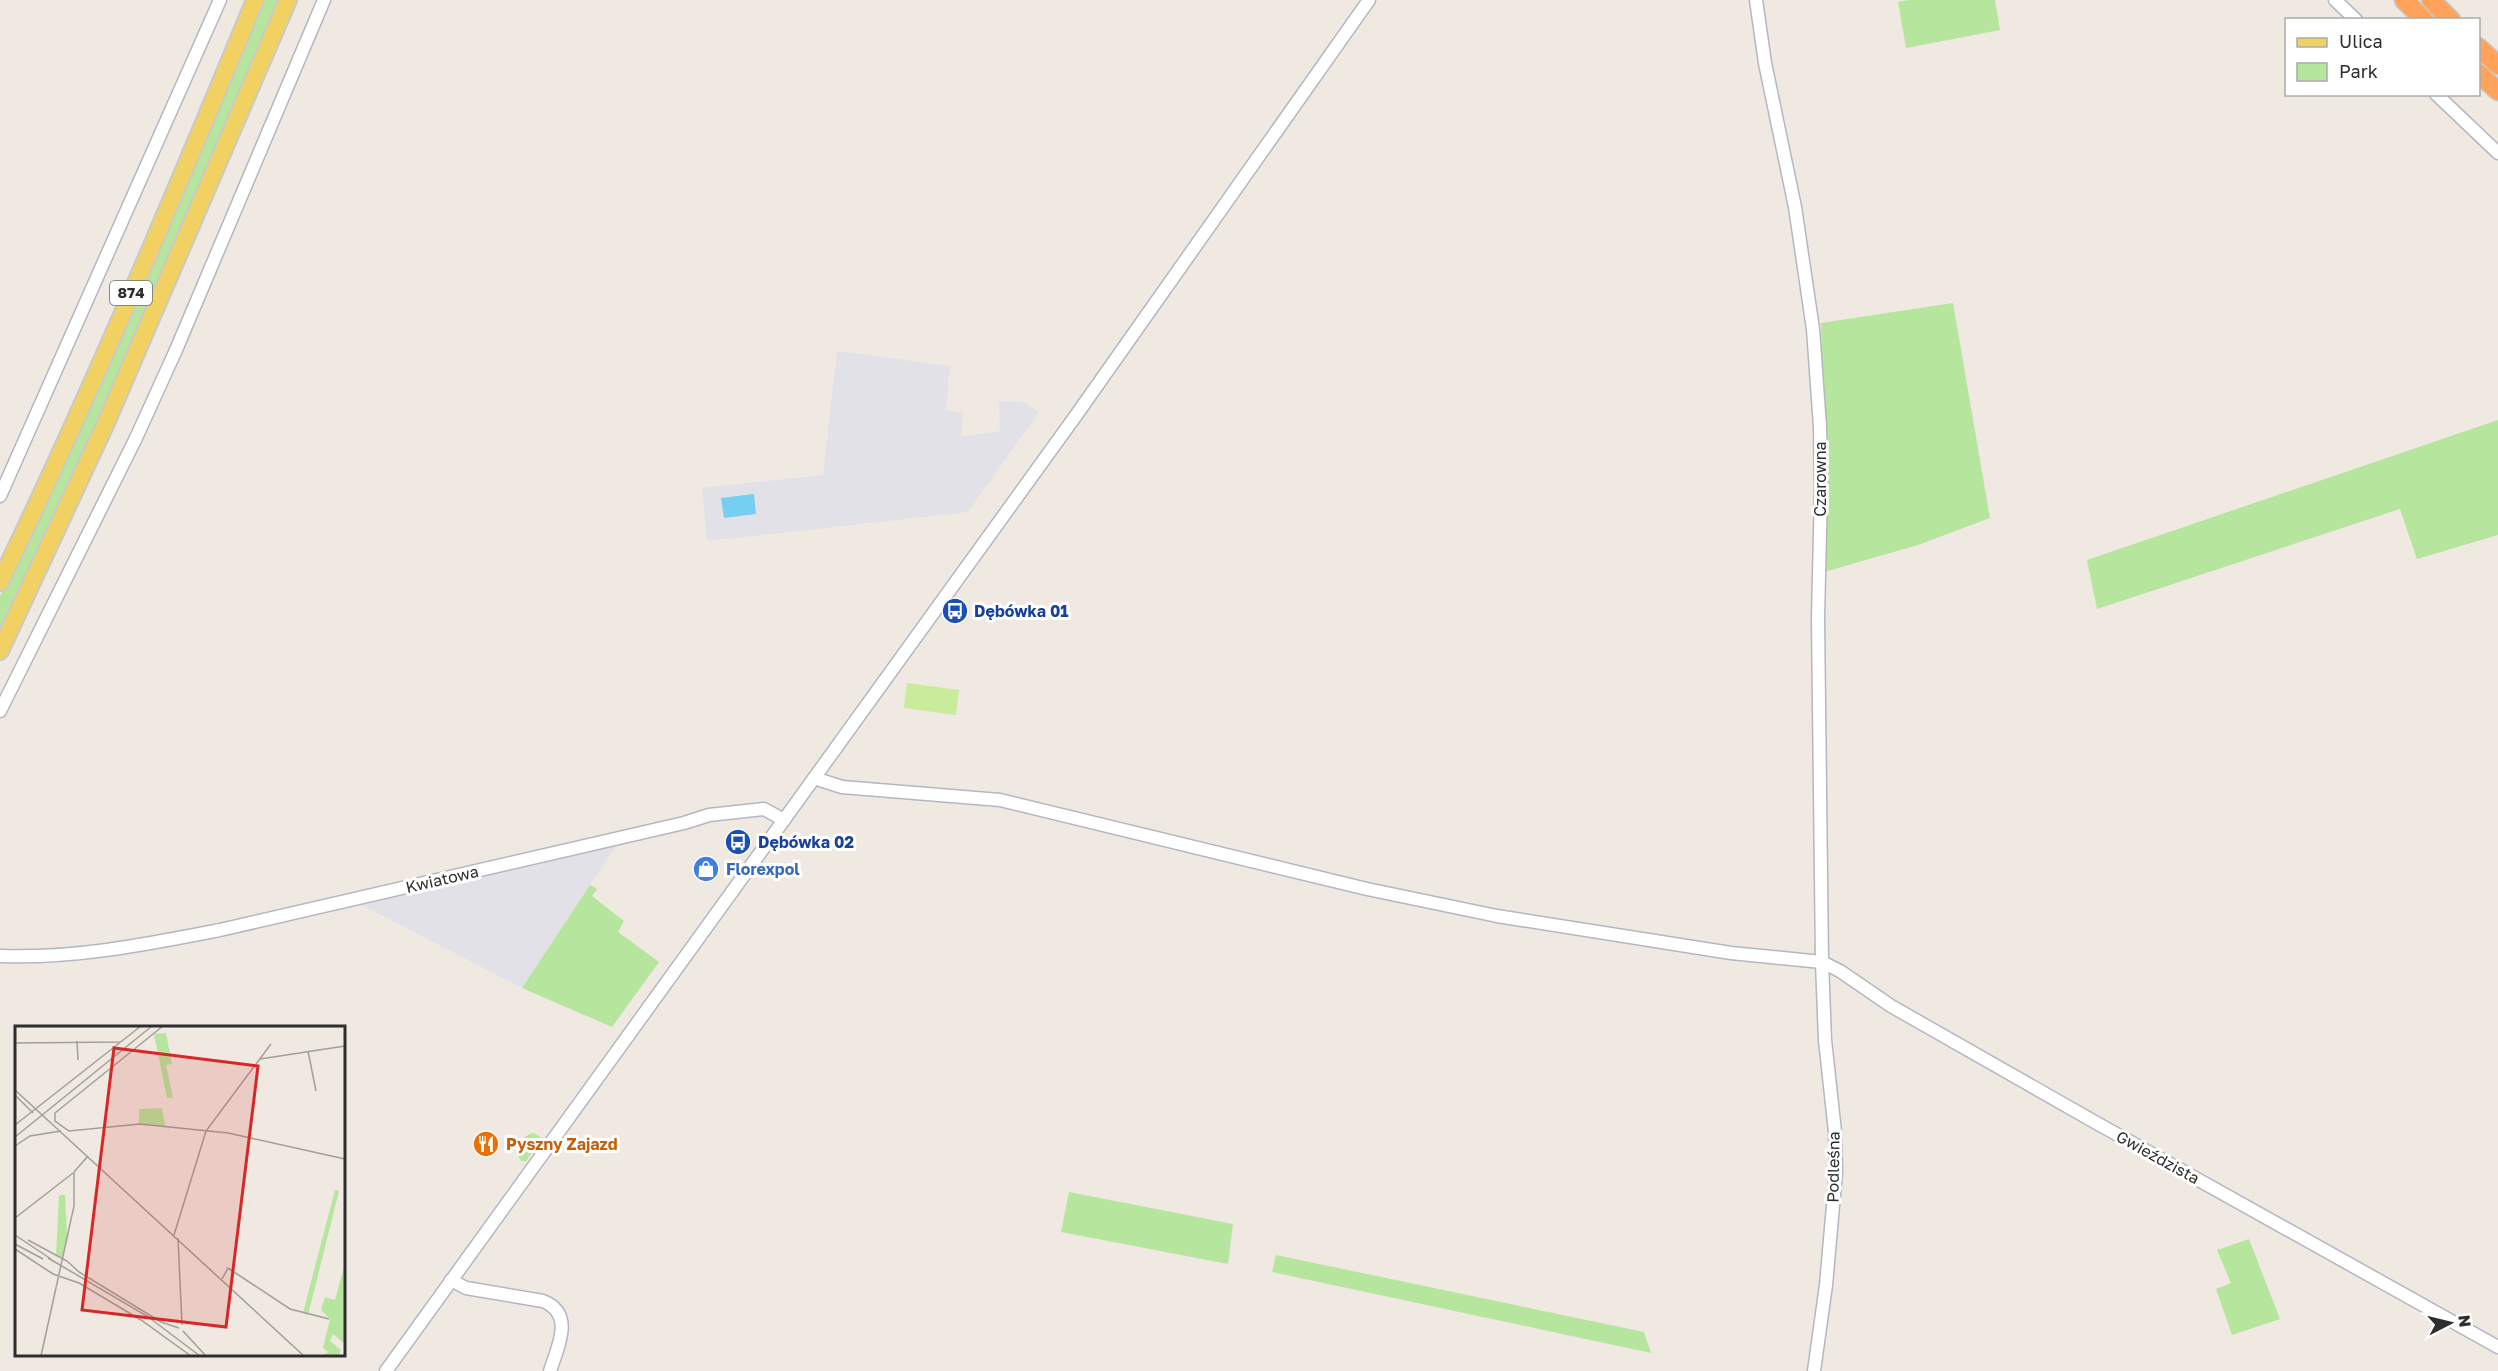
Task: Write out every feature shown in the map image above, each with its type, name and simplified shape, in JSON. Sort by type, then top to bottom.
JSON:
[{"type":"highway","points":[[2404,0],[2422,18]]},
{"type":"highway","points":[[2431,0],[2449,18]]},
{"type":"highway","points":[[2480,48],[2498,65]]},
{"type":"highway","points":[[2480,75],[2498,91]]},
{"type":"main road","name":"874","points":[[0,582],[146,258],[255,0]]},
{"type":"main road","name":"874","points":[[0,651],[106,423],[288,0]]},
{"type":"street","points":[[0,496],[220,0]]},
{"type":"street","points":[[0,711],[136,438],[176,350],[324,0]]},
{"type":"street","points":[[386,1371],[1077,414],[1369,0]]},
{"type":"street","name":"Czarowna","points":[[1756,0],[1765,63],[1797,218],[1813,329],[1820,427],[1818,618],[1822,962]]},
{"type":"street","points":[[2336,0],[2354,18]]},
{"type":"street","points":[[2438,96],[2498,153]]},
{"type":"street","points":[[814,778],[842,787],[1000,800],[1367,889],[1488,914],[1731,953],[1822,962]]},
{"type":"street","name":"Kwiatowa","points":[[19,956],[147,944],[220,930],[684,823],[709,815],[764,809],[784,819]]},
{"type":"street","points":[[0,956],[19,956]]},
{"type":"street","points":[[0,962],[19,956]]},
{"type":"street","name":"Gwieździsta","points":[[1822,962],[1840,971],[1892,1006],[2083,1116],[2498,1347]]},
{"type":"street","name":"Podleśna","points":[[1814,1371],[1827,1285],[1836,1172],[1835,1132],[1825,1040],[1822,962]]},
{"type":"street","points":[[451,1280],[466,1288],[543,1301],[555,1306],[562,1318],[550,1371]]},
{"type":"shaded area","points":[[837,351],[950,366],[946,410],[963,413],[961,437],[1000,431],[999,401],[1024,402],[1039,412],[968,512],[707,541],[702,488],[823,475]]},
{"type":"shaded area","points":[[619,841],[522,988],[358,903]]},
{"type":"green space","points":[[263,0],[282,0],[105,410],[0,637],[0,596]]},
{"type":"green space","points":[[1995,0],[2000,30],[1906,48],[1898,2]]},
{"type":"green space","points":[[1953,303],[1990,518],[1918,545],[1824,572],[1826,513],[1821,323]]},
{"type":"green space","points":[[2498,420],[2498,535],[2417,559],[2400,509],[2097,609],[2087,560]]},
{"type":"green space","points":[[907,683],[959,690],[956,715],[904,708]]},
{"type":"green space","points":[[590,885],[597,889],[592,896],[624,921],[618,932],[659,962],[612,1027],[522,988]]},
{"type":"green space","points":[[534,1133],[541,1140],[526,1161],[521,1161],[517,1154],[520,1143]]},
{"type":"green space","points":[[1069,1192],[1233,1224],[1228,1264],[1061,1232]]},
{"type":"green space","points":[[2249,1239],[2280,1319],[2232,1335],[2216,1289],[2231,1283],[2217,1250]]},
{"type":"green space","points":[[1276,1255],[1644,1332],[1651,1353],[1272,1272]]},
{"type":"water","points":[[754,494],[756,514],[724,518],[721,498]]},
{"type":"place","name":"Dębówka 01","points":[[955,611]]},
{"type":"place","name":"Dębówka 02","points":[[738,842]]},
{"type":"place","name":"Florexpol","points":[[706,869]]},
{"type":"place","name":"Pyszny Zajazd","points":[[486,1144]]}]
